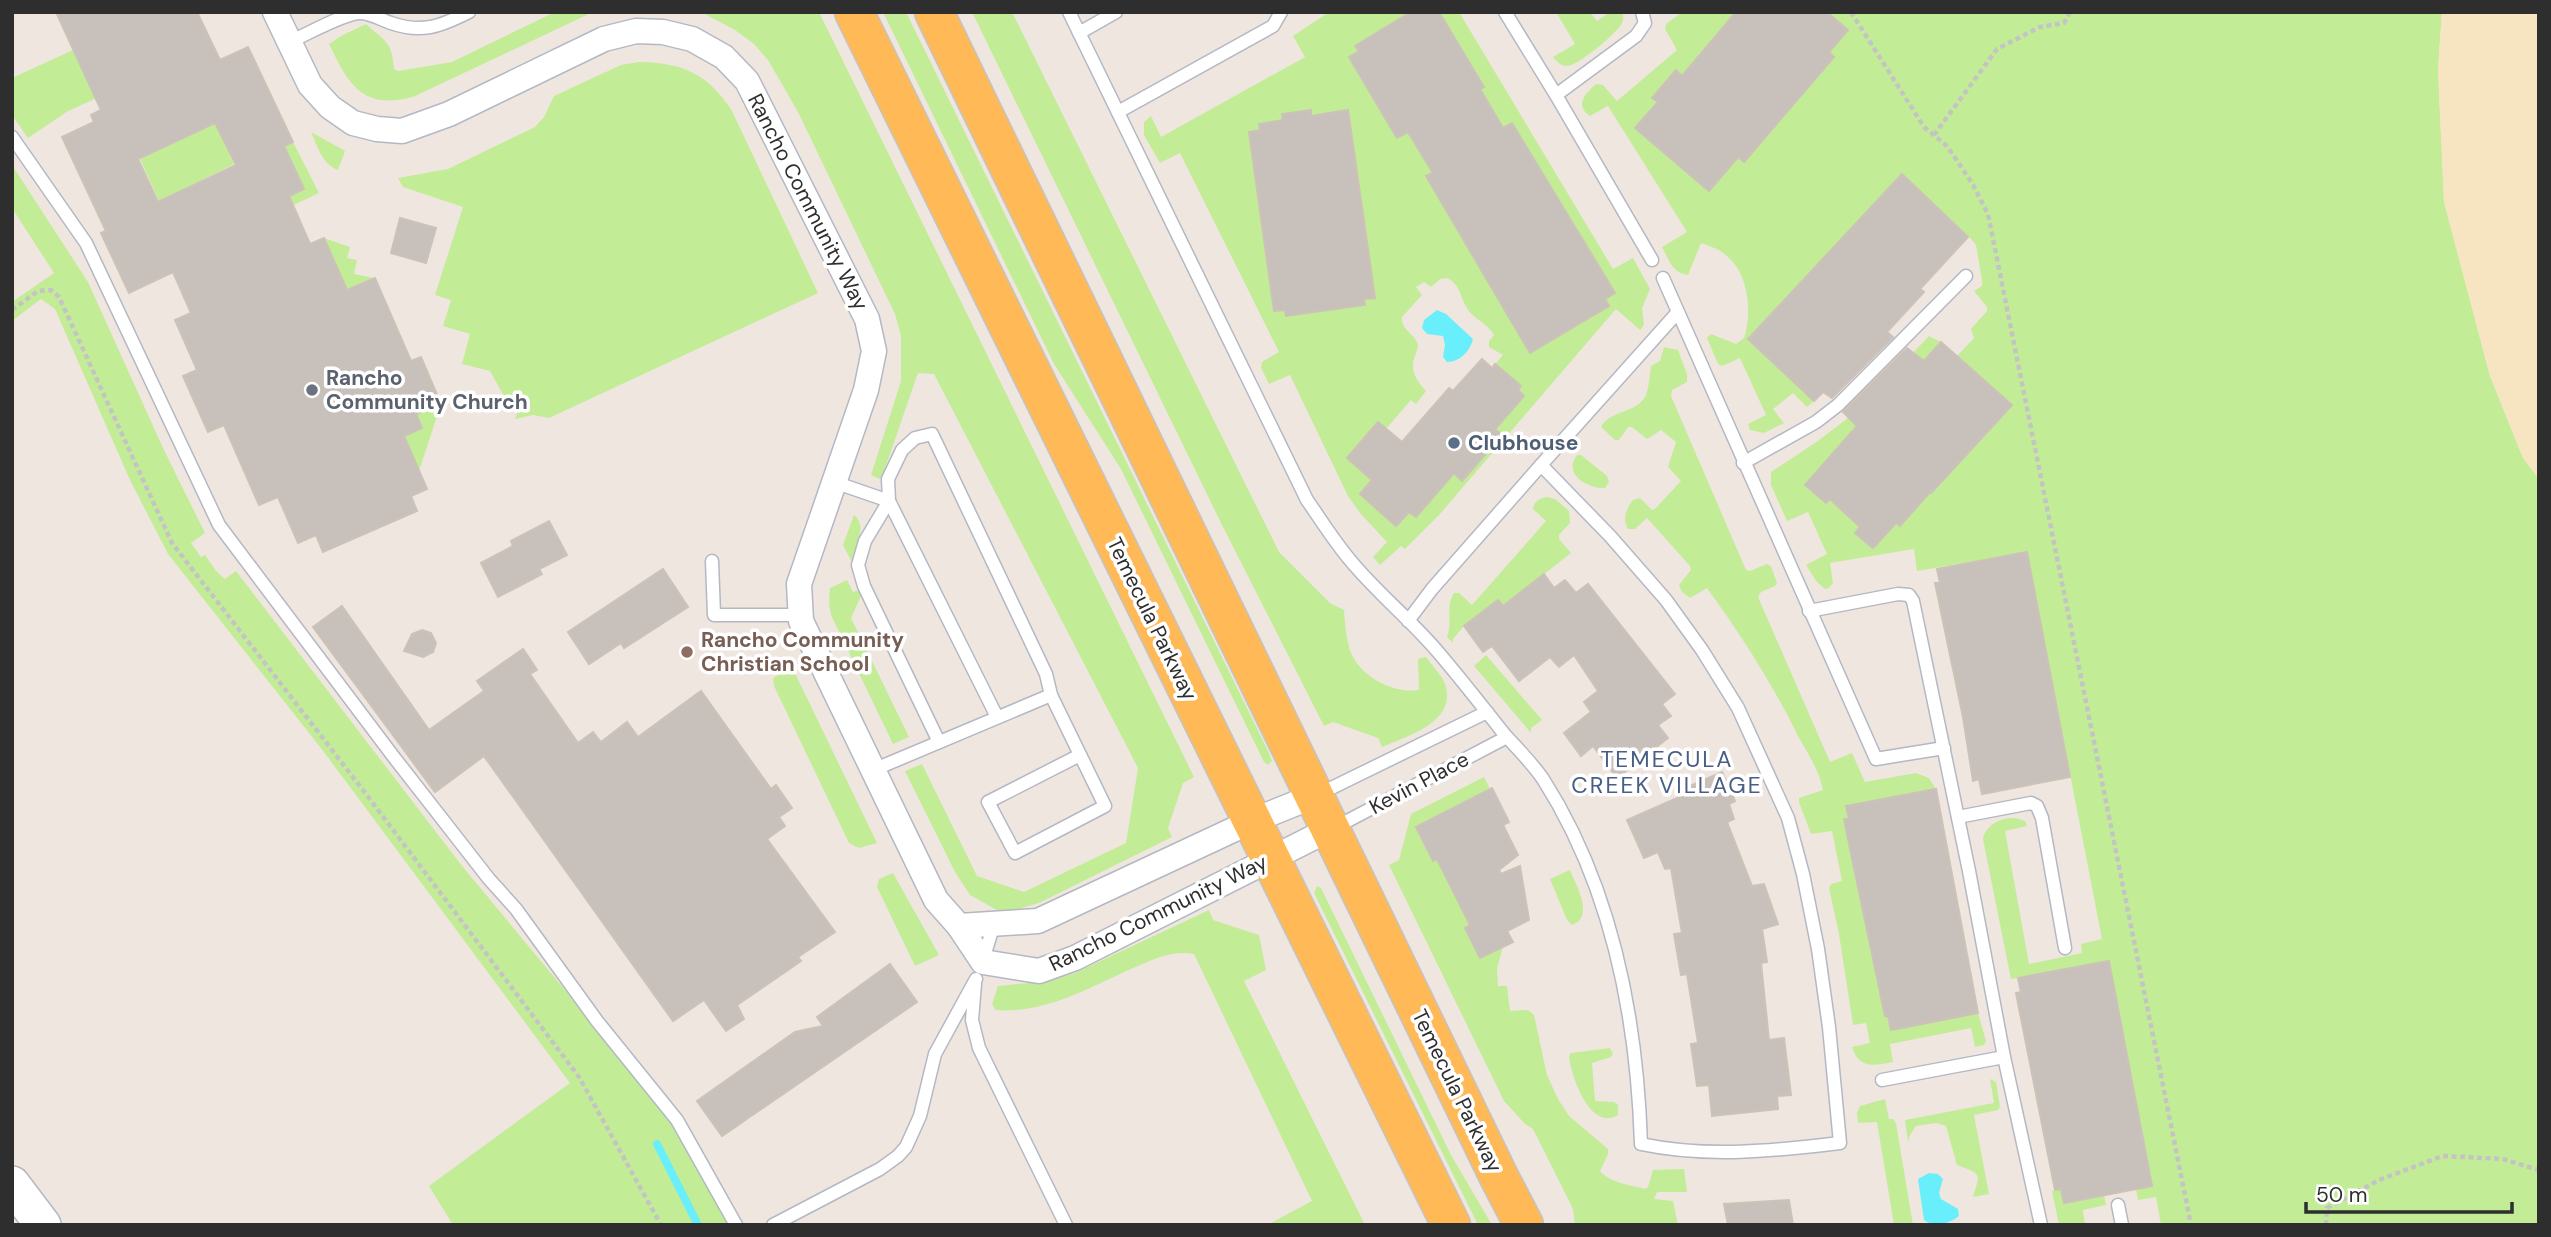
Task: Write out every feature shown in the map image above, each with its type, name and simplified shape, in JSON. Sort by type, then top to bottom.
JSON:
[{"type":"main road","name":"Temecula Parkway","points":[[855,12],[1451,1225]]},
{"type":"main road","name":"Temecula Parkway","points":[[934,12],[1524,1225]]},
{"type":"main road","points":[[12,1184],[43,1225]]},
{"type":"street","name":"Rancho Community Way","points":[[275,12],[310,85],[330,107],[353,123],[377,129],[402,131],[449,114],[604,39],[641,26],[692,40],[724,57],[747,81],[867,319],[874,351],[866,390],[799,584],[801,621],[936,900],[959,926],[979,971],[1039,971],[1063,962],[1271,859],[1322,813]]},
{"type":"street","name":"Rancho Community Way","points":[[959,926],[1038,921],[1252,821],[1322,813]]},
{"type":"lane","points":[[289,42],[347,16],[361,13],[400,26],[425,30],[448,23],[469,12]]},
{"type":"lane","points":[[1069,12],[1307,500],[1351,562],[1437,651],[1542,778],[1567,823],[1593,884],[1621,972],[1630,1022],[1641,1144],[1706,1152],[1779,1150],[1840,1143],[1829,1027],[1818,949],[1803,874],[1788,818],[1738,708],[1702,650],[1666,600],[1610,536],[1541,465]]},
{"type":"lane","points":[[1079,33],[1116,12]]},
{"type":"lane","points":[[1118,112],[1273,26],[1281,12]]},
{"type":"lane","points":[[1505,12],[1652,260]]},
{"type":"lane","points":[[1556,94],[1636,36],[1645,23],[1642,12]]},
{"type":"lane","points":[[12,138],[86,243],[219,525],[393,756],[489,879],[516,909],[597,1021],[677,1120],[736,1225]]},
{"type":"lane","points":[[1743,463],[1816,422],[1838,405],[1966,276]]},
{"type":"lane","points":[[1662,278],[1876,759],[1944,748]]},
{"type":"lane","points":[[1408,621],[1432,589],[1677,313]]},
{"type":"lane","points":[[997,718],[889,501],[888,480],[902,450],[915,438],[932,434],[1046,674],[1051,695],[1105,806],[1015,853],[988,802],[1080,755]]},
{"type":"lane","points":[[834,482],[889,501]]},
{"type":"lane","points":[[889,501],[865,541],[859,565],[864,586],[939,742]]},
{"type":"lane","points":[[712,561],[714,615],[801,615]]},
{"type":"lane","points":[[1809,611],[1898,594],[1909,595],[1913,601],[2004,1058],[2041,1225]]},
{"type":"lane","points":[[873,770],[1051,695]]},
{"type":"lane","name":"Kevin Place","points":[[1322,813],[1487,712]]},
{"type":"lane","name":"Kevin Place","points":[[1322,813],[1507,737]]},
{"type":"lane","points":[[1958,817],[2031,803],[2037,806],[2042,818],[2065,948]]},
{"type":"lane","points":[[994,924],[979,971],[972,1020],[979,1048],[1066,1225]]},
{"type":"lane","points":[[773,1225],[880,1169],[906,1147],[920,1116],[934,1054],[979,971]]},
{"type":"lane","points":[[1882,1080],[2004,1058]]},
{"type":"lane","points":[[2118,1205],[2122,1225]]},
{"type":"path","points":[[1851,12],[1924,127],[1947,146],[1972,183],[1988,214],[2191,1225]]},
{"type":"path","points":[[1934,135],[1997,49],[2040,27],[2064,23],[2070,12]]},
{"type":"path","points":[[12,310],[38,291],[51,290],[59,298],[172,543],[366,794],[579,1077],[662,1225]]},
{"type":"path","points":[[2326,1225],[2328,1209],[2379,1180],[2443,1156],[2503,1159],[2539,1170]]},
{"type":"green space","points":[[555,12],[593,12],[413,97],[396,100],[381,100],[359,91],[343,71],[329,44],[366,24],[387,43],[392,53],[394,69],[398,71],[452,62]]},
{"type":"green space","points":[[701,12],[819,12],[1194,777],[1183,783],[1168,828],[1172,837],[1039,903],[1011,911],[997,910],[970,895],[955,872],[905,771],[922,764],[977,876],[1024,892],[1126,843],[1138,768],[934,374],[918,373],[882,477],[880,479],[871,475],[901,381],[901,336],[895,314],[798,112],[768,60],[754,44],[735,30]]},
{"type":"green space","points":[[883,12],[906,12],[1269,753],[1272,761],[1268,765],[1264,762],[1121,469],[1054,364]]},
{"type":"green space","points":[[972,12],[1012,12],[1279,552],[1330,603],[1344,610],[1348,642],[1356,662],[1379,682],[1409,691],[1419,690],[1418,659],[1426,657],[1441,677],[1447,697],[1444,708],[1428,726],[1382,747],[1378,738],[1333,722],[1324,726],[1222,525]]},
{"type":"green space","points":[[1329,12],[1459,12],[1613,269],[1633,258],[1650,289],[1642,308],[1644,325],[1640,330],[1616,309],[1439,515],[1405,549],[1401,546],[1380,565],[1373,557],[1387,542],[1348,496],[1290,375],[1269,384],[1261,368],[1262,362],[1279,352],[1180,153],[1160,163],[1144,135],[1144,122],[1151,116],[1161,137],[1305,57],[1293,36]],"holes":[[[1447,278],[1452,281],[1469,311],[1494,335],[1489,341],[1489,347],[1503,355],[1495,364],[1518,390],[1495,429],[1502,435],[1463,480],[1454,473],[1416,517],[1409,512],[1396,526],[1360,494],[1372,479],[1347,458],[1378,422],[1386,429],[1411,400],[1416,404],[1426,391],[1413,371],[1418,345],[1404,326],[1402,317],[1422,295],[1416,287],[1424,282],[1431,287],[1440,279]]]},
{"type":"green space","points":[[1556,12],[1590,12],[1597,21],[1610,12],[1623,12],[1623,19],[1619,28],[1597,48],[1580,61],[1565,66],[1553,57],[1575,44]]},
{"type":"green space","points":[[1682,12],[2442,12],[2438,69],[2444,202],[2490,376],[2523,458],[2539,479],[2539,1225],[2161,1225],[2156,1197],[2138,1200],[2136,1189],[2152,1186],[2109,961],[2011,979],[1983,839],[1989,828],[2000,820],[2013,818],[2026,822],[2027,826],[2005,831],[2029,964],[2082,953],[2081,944],[2102,939],[2027,552],[1917,571],[1914,549],[1830,563],[1833,583],[1825,589],[1806,565],[1827,554],[1808,512],[1787,521],[1771,485],[1771,472],[1856,412],[1929,336],[1941,342],[1924,361],[1918,357],[1863,431],[1806,484],[1826,503],[1830,499],[1860,527],[1856,533],[1873,548],[1896,523],[1900,526],[1922,501],[1923,486],[1932,493],[1959,463],[1960,448],[1967,454],[2011,406],[1957,356],[1974,338],[1971,329],[1987,311],[1987,307],[1974,291],[1982,286],[1976,245],[1903,175],[1748,339],[1814,401],[1807,407],[1793,393],[1773,409],[1784,423],[1764,433],[1750,430],[1748,424],[1766,415],[1740,358],[1722,366],[1718,364],[1707,338],[1711,334],[1736,344],[1744,338],[1748,307],[1741,276],[1727,256],[1701,243],[1688,275],[1675,269],[1662,247],[1687,232],[1608,106],[1590,116],[1582,104],[1585,96],[1596,84],[1603,85],[1617,101],[1677,50],[1665,29],[1666,24]]},
{"type":"green space","points":[[73,50],[99,97],[68,111],[28,138],[12,115],[12,78]]},
{"type":"green space","points":[[639,62],[668,65],[692,72],[722,97],[731,109],[818,293],[549,418],[533,415],[515,419],[520,405],[505,398],[490,371],[462,364],[470,334],[443,326],[451,300],[435,295],[463,207],[403,187],[398,178],[448,169],[535,127],[544,117],[554,96],[621,65]]},
{"type":"green space","points":[[215,124],[234,164],[159,201],[140,159]]},
{"type":"green space","points":[[311,132],[345,151],[338,170],[324,159]]},
{"type":"green space","points":[[293,142],[319,193],[264,219],[260,210],[304,189],[284,146]]},
{"type":"green space","points":[[12,165],[88,282],[163,448],[205,533],[191,543],[201,557],[205,555],[225,579],[236,571],[462,866],[579,1007],[585,1007],[663,1113],[702,1149],[742,1225],[453,1225],[429,1186],[570,1083],[324,752],[168,554],[130,480],[55,309],[41,299],[12,321],[12,302],[54,273],[12,208]]},
{"type":"green space","points":[[324,238],[350,247],[347,258],[357,260],[354,274],[375,278],[347,290]]},
{"type":"green space","points":[[1664,347],[1678,350],[1687,374],[1687,382],[1672,390],[1671,396],[1746,570],[1767,564],[1771,566],[1777,583],[1761,592],[1758,597],[1830,762],[1852,753],[1865,782],[1916,773],[1929,778],[1936,789],[1846,806],[1849,819],[1844,820],[1848,844],[1854,843],[1851,854],[1855,872],[1861,872],[1871,954],[1877,953],[1885,1016],[1888,1016],[1891,1030],[1978,1013],[1986,1041],[1984,1045],[1975,1047],[1971,1028],[1890,1044],[1893,1062],[1868,1064],[1855,1054],[1852,1047],[1870,1043],[1866,1023],[1853,1025],[1829,888],[1831,884],[1842,881],[1832,831],[1811,834],[1799,802],[1799,798],[1823,790],[1816,769],[1767,678],[1707,588],[1690,598],[1682,592],[1679,585],[1691,570],[1690,566],[1647,518],[1635,529],[1628,529],[1625,522],[1628,507],[1633,500],[1640,498],[1652,510],[1655,509],[1681,481],[1668,467],[1676,442],[1661,430],[1647,439],[1632,427],[1628,427],[1619,440],[1615,440],[1601,427],[1611,417],[1642,401],[1647,392],[1651,366],[1660,361]]},
{"type":"green space","points":[[441,404],[419,471],[404,436],[422,428],[416,414]]},
{"type":"green space","points":[[1577,455],[1581,455],[1607,476],[1609,482],[1605,488],[1591,486],[1579,479],[1573,468]]},
{"type":"green space","points":[[1547,497],[1555,499],[1569,511],[1570,523],[1559,535],[1559,539],[1571,553],[1503,606],[1498,600],[1464,626],[1453,639],[1453,643],[1447,637],[1450,604],[1454,593],[1459,593],[1472,605],[1546,521],[1533,509],[1537,501]]},
{"type":"green space","points":[[854,515],[860,525],[860,532],[853,564],[843,545]]},
{"type":"green space","points":[[847,580],[853,592],[860,590],[862,594],[851,618],[909,737],[893,744],[831,615],[830,588]]},
{"type":"green space","points":[[1486,655],[1542,720],[1531,728],[1531,733],[1474,666]]},
{"type":"green space","points":[[792,667],[877,843],[859,848],[849,843],[774,686],[773,678]]},
{"type":"green space","points":[[1484,777],[1490,789],[1416,827],[1432,860],[1437,859],[1470,925],[1466,928],[1480,957],[1503,946],[1497,969],[1498,986],[1507,986],[1510,1011],[1528,1010],[1534,1015],[1547,1075],[1569,1116],[1608,1149],[1600,1171],[1615,1181],[1645,1189],[1653,1170],[1684,1169],[1687,1192],[1657,1192],[1654,1199],[1673,1201],[1678,1225],[1575,1225],[1573,1209],[1533,1129],[1504,1101],[1389,865],[1399,860],[1411,814]]},
{"type":"green space","points":[[1570,870],[1583,908],[1579,921],[1572,925],[1567,920],[1550,879]]},
{"type":"green space","points":[[893,873],[939,955],[915,966],[877,887],[879,879]]},
{"type":"green space","points":[[1317,886],[1321,888],[1451,1155],[1492,1225],[1478,1225],[1314,893]]},
{"type":"green space","points":[[1209,910],[1213,920],[1259,935],[1266,970],[1244,981],[1365,1225],[1267,1225],[1312,1201],[1194,954],[1177,953],[1162,957],[1049,1004],[996,1010],[992,1004],[998,986],[1049,981],[1075,973]]},
{"type":"green space","points":[[1610,1048],[1613,1054],[1611,1057],[1592,1063],[1595,1101],[1614,1102],[1618,1105],[1618,1115],[1608,1118],[1599,1116],[1584,1099],[1569,1056],[1571,1053]]},
{"type":"green space","points":[[1990,1079],[1996,1082],[2000,1107],[1998,1110],[1974,1115],[1989,1194],[1973,1197],[1977,1176],[1957,1165],[1946,1126],[1936,1123],[1916,1126],[1908,1142],[1905,1120],[1994,1103]]},
{"type":"green space","points":[[1885,1099],[1889,1119],[1896,1123],[1913,1225],[1894,1225],[1877,1122],[1858,1123],[1857,1113],[1860,1106]]},
{"type":"green space","points":[[2061,1189],[2064,1203],[2104,1195],[2106,1205],[2083,1210],[2085,1225],[2059,1225],[2052,1191]]},
{"type":"sand","points":[[2442,12],[2539,12],[2539,479],[2523,458],[2490,376],[2444,202],[2438,69]]},
{"type":"water","points":[[1437,310],[1446,314],[1473,339],[1467,352],[1456,360],[1447,362],[1443,357],[1443,336],[1427,334],[1422,328],[1424,320]]},
{"type":"water","points":[[1929,1173],[1938,1174],[1943,1179],[1939,1193],[1941,1199],[1958,1209],[1959,1216],[1951,1221],[1937,1224],[1924,1220],[1918,1179]]},
{"type":"building","points":[[56,12],[197,12],[220,60],[248,47],[293,142],[284,146],[304,189],[289,196],[310,244],[324,238],[347,290],[375,278],[411,361],[421,357],[441,404],[416,414],[422,428],[404,436],[427,489],[411,496],[417,511],[323,552],[316,535],[298,543],[278,497],[259,505],[224,425],[208,432],[183,376],[197,370],[175,320],[191,313],[173,272],[129,293],[101,233],[106,231],[62,137],[94,122],[91,115],[101,110]],"holes":[[[215,123],[236,165],[158,202],[138,159]]]},
{"type":"building","points":[[1411,12],[1439,12],[1484,87],[1480,89],[1503,128],[1512,123],[1615,293],[1605,299],[1609,306],[1530,353],[1426,176],[1433,173],[1408,132],[1397,138],[1349,57],[1359,51],[1355,46]]},
{"type":"building","points":[[1736,12],[1827,12],[1848,30],[1829,52],[1834,57],[1744,162],[1738,157],[1709,191],[1635,128],[1658,102],[1652,98],[1676,70],[1682,76]]},
{"type":"building","points":[[1311,110],[1311,116],[1348,110],[1375,298],[1364,299],[1365,305],[1286,316],[1285,310],[1274,311],[1249,132],[1260,130],[1259,124],[1283,120],[1282,114]]},
{"type":"building","points":[[1902,174],[1968,237],[1920,289],[1924,292],[1887,332],[1893,337],[1832,398],[1823,392],[1814,401],[1748,339]]},
{"type":"building","points":[[400,218],[436,228],[426,263],[391,253]]},
{"type":"building","points":[[1941,342],[2012,405],[1900,526],[1896,523],[1873,548],[1855,533],[1860,527],[1830,499],[1826,503],[1805,485],[1857,426],[1843,412],[1907,348],[1924,361]]},
{"type":"building","name":"Clubhouse","points":[[1482,359],[1492,368],[1495,364],[1521,386],[1518,390],[1524,396],[1495,429],[1502,435],[1462,481],[1454,473],[1416,517],[1409,512],[1396,526],[1360,494],[1372,480],[1347,458],[1378,422],[1402,442],[1449,388],[1453,391]]},
{"type":"building","points":[[549,521],[567,555],[539,569],[542,574],[498,597],[481,563],[513,546],[511,541]]},
{"type":"building","points":[[2027,552],[2070,777],[1982,794],[1979,779],[1973,781],[1963,717],[1935,583],[1940,583],[1937,569]]},
{"type":"building","points":[[663,569],[688,607],[624,648],[621,643],[589,664],[568,632]]},
{"type":"building","points":[[1544,574],[1554,588],[1565,580],[1576,593],[1588,584],[1675,694],[1662,704],[1671,716],[1658,725],[1668,738],[1617,778],[1593,746],[1581,756],[1564,733],[1591,712],[1584,702],[1598,691],[1574,655],[1559,667],[1550,657],[1519,681],[1492,646],[1483,652],[1464,626],[1498,600],[1503,606]]},
{"type":"building","points":[[342,606],[429,730],[484,691],[477,681],[523,649],[537,670],[530,674],[578,743],[593,732],[601,742],[627,722],[638,737],[701,691],[771,789],[776,785],[792,808],[779,817],[785,826],[767,839],[835,932],[798,957],[801,961],[737,1005],[744,1019],[726,1031],[704,1000],[673,1021],[484,756],[435,792],[313,627]]},
{"type":"building","points":[[422,630],[431,633],[436,643],[433,652],[423,657],[404,651],[412,634]]},
{"type":"building","points":[[1722,772],[1735,801],[1729,804],[1734,819],[1727,822],[1752,886],[1764,884],[1778,924],[1762,929],[1767,962],[1761,963],[1769,1040],[1784,1038],[1791,1095],[1777,1096],[1778,1109],[1712,1116],[1709,1085],[1697,1086],[1691,1044],[1698,1043],[1687,974],[1681,975],[1674,934],[1682,933],[1671,868],[1665,869],[1658,852],[1644,858],[1627,820],[1693,791],[1690,786]]},
{"type":"building","points":[[1492,788],[1509,822],[1503,825],[1518,855],[1499,870],[1501,874],[1520,866],[1529,920],[1507,931],[1513,942],[1480,958],[1465,928],[1470,925],[1437,859],[1433,861],[1416,827]]},
{"type":"building","points":[[1936,789],[1978,1013],[1891,1030],[1888,1016],[1885,1016],[1849,844],[1844,819],[1849,819],[1846,806]]},
{"type":"building","points":[[2109,961],[2152,1186],[2064,1203],[2061,1189],[2055,1190],[2016,993],[2021,992],[2018,978]]},
{"type":"building","points":[[890,964],[917,1002],[722,1136],[697,1101],[795,1032],[823,1026],[817,1017]]},
{"type":"building","points":[[1789,1200],[1793,1225],[1728,1225],[1724,1204]]},
{"type":"waterway","points":[[657,1144],[698,1225]]},
{"type":"place","name":"Rancho Community Church","points":[[312,390]]},
{"type":"place","name":"Clubhouse","points":[[1454,443]]},
{"type":"place","name":"Rancho Community Christian School","points":[[687,652]]},
{"type":"district","name":"TEMECULA CREEK VILLAGE","points":[[1667,772]]}]
